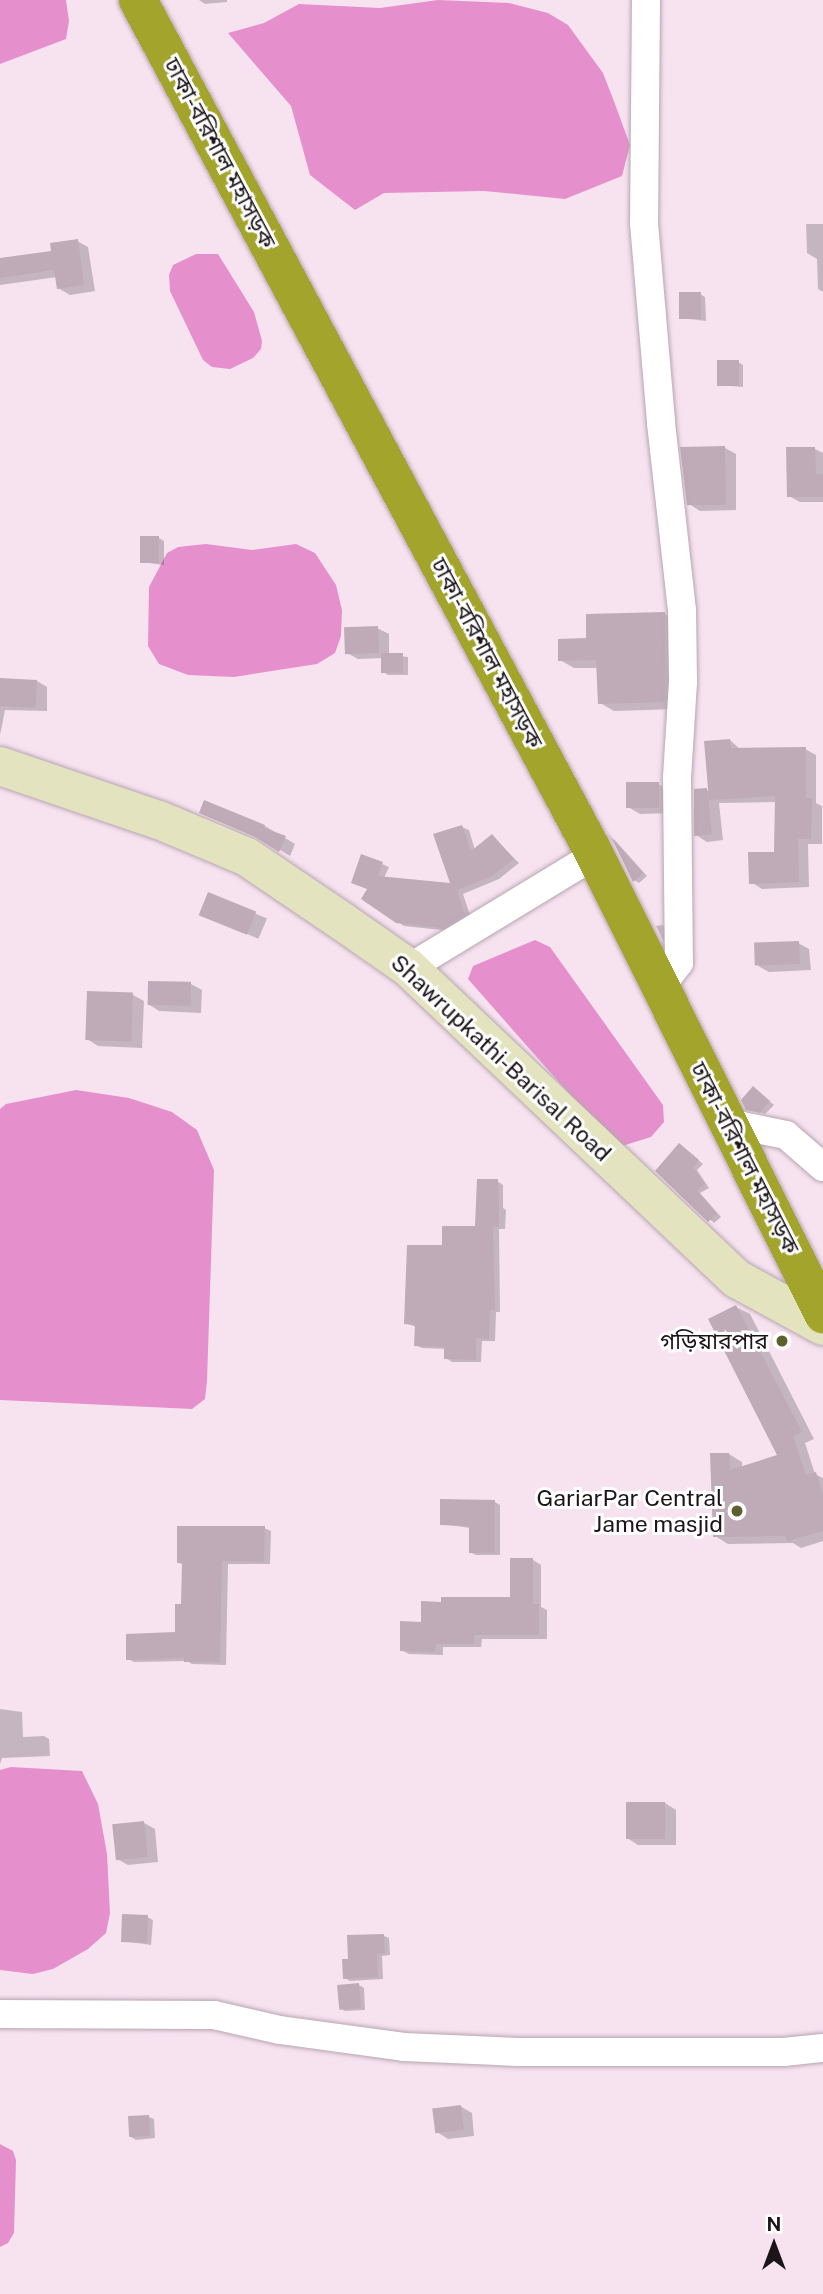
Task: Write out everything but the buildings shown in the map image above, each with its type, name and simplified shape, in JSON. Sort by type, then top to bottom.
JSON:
[{"type":"highway","name":"ঢাকা-বরিশাল মহাসড়ক","points":[[138,0],[595,855],[823,1314]]},
{"type":"main road","name":"Shawrupkathi-Barisal Road","points":[[0,766],[159,820],[247,857],[409,968],[737,1279],[823,1326]]},
{"type":"street","points":[[646,0],[644,223],[682,622],[677,778],[679,963],[660,987]]},
{"type":"street","points":[[409,968],[595,855]]},
{"type":"street","points":[[725,1119],[742,1126],[786,1135],[823,1167]]},
{"type":"street","points":[[0,2014],[214,2015],[280,2030],[404,2046],[518,2052],[784,2052],[823,2048]]},
{"type":"shaded area","points":[[0,0],[66,0],[69,21],[66,39],[0,64]]},
{"type":"shaded area","points":[[438,0],[509,3],[548,13],[568,25],[603,73],[630,145],[622,176],[565,199],[484,191],[384,193],[355,210],[310,175],[291,106],[228,33],[264,23],[299,4],[380,8]]},
{"type":"shaded area","points":[[196,254],[218,254],[254,312],[262,341],[261,349],[253,358],[230,369],[212,367],[203,360],[170,291],[169,275],[173,265]]},
{"type":"shaded area","points":[[206,544],[252,550],[296,544],[315,553],[336,585],[342,610],[341,636],[335,653],[317,664],[234,677],[188,675],[159,664],[148,646],[149,587],[167,553],[178,547]]},
{"type":"shaded area","points":[[535,940],[550,947],[663,1105],[664,1122],[651,1137],[622,1146],[572,1097],[468,979],[473,966]]},
{"type":"shaded area","points":[[76,1090],[129,1098],[172,1112],[197,1130],[214,1170],[207,1381],[205,1399],[192,1409],[0,1400],[0,1109],[6,1104]]},
{"type":"shaded area","points":[[11,1767],[82,1771],[98,1804],[107,1854],[110,1913],[106,1933],[88,1949],[53,1969],[33,1974],[0,1970],[0,1770]]},
{"type":"shaded area","points":[[0,2144],[13,2151],[16,2160],[14,2233],[8,2243],[0,2247]]},
{"type":"place","name":"গড়িয়ারপার","points":[[782,1341]]},
{"type":"place","name":"GariarPar Central Jame masjid","points":[[737,1511]]}]
